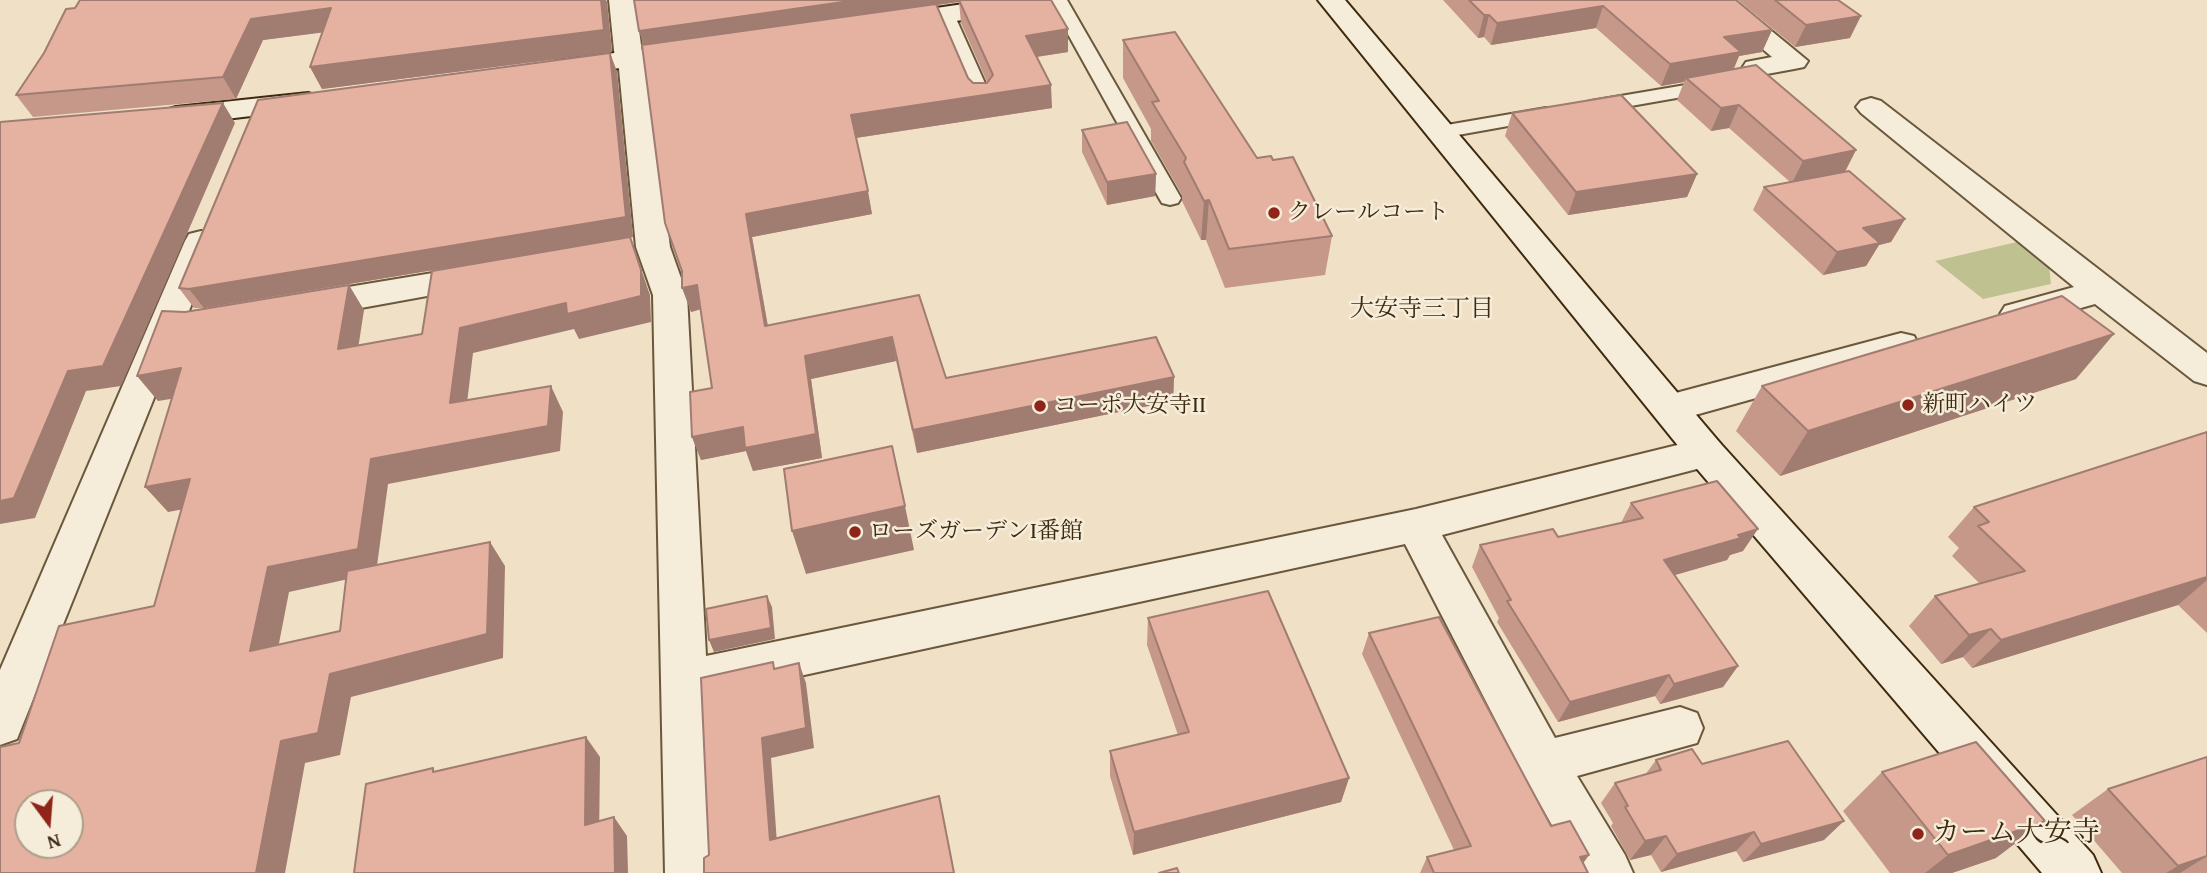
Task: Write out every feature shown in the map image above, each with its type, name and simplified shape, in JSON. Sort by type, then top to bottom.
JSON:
[{"type":"street","points":[[622,0],[629,60],[634,69],[639,250],[670,295],[691,873]]},
{"type":"street","points":[[868,26],[1044,0]]},
{"type":"street","points":[[1331,0],[1706,453],[2076,873]]},
{"type":"street","points":[[1718,0],[1794,61],[1747,75]]},
{"type":"street","points":[[532,72],[724,46]]},
{"type":"street","points":[[150,118],[339,98]]},
{"type":"street","points":[[1871,107],[2207,372]]},
{"type":"street","points":[[241,146],[256,108]]},
{"type":"street","points":[[0,724],[186,322],[215,209]]},
{"type":"street","points":[[271,311],[515,271]]},
{"type":"street","points":[[1980,324],[2101,291]]},
{"type":"street","points":[[1670,408],[1939,335]]},
{"type":"street","points":[[683,681],[1416,525],[1706,453]]},
{"type":"street","points":[[1416,525],[1543,763],[1608,873]]},
{"type":"street","points":[[1543,763],[1680,728]]},
{"type":"lane","points":[[1058,0],[1170,198]]},
{"type":"lane","points":[[945,14],[982,99]]},
{"type":"lane","points":[[1441,132],[1747,75]]},
{"type":"green space","points":[[2021,241],[2049,265],[2051,284],[1983,299],[1935,261]]},
{"type":"building","points":[[80,0],[601,0],[604,30],[310,67],[331,8],[251,19],[223,77],[16,95],[44,53],[66,9],[75,8]]},
{"type":"building","points":[[634,0],[857,0],[639,31]]},
{"type":"building","points":[[959,0],[1051,0],[1068,29],[1026,36],[1051,85],[851,115],[868,191],[746,214],[765,326],[919,295],[946,378],[1156,337],[1174,377],[913,430],[892,337],[805,356],[816,434],[745,448],[743,427],[692,437],[690,392],[712,388],[697,285],[682,288],[682,271],[665,223],[642,45],[936,4],[968,78],[973,83],[987,83],[993,75]]},
{"type":"building","points":[[1469,0],[1736,0],[1772,30],[1724,37],[1741,52],[1670,64],[1603,6],[1497,23]]},
{"type":"building","points":[[1775,0],[1838,0],[1861,16],[1806,25]]},
{"type":"building","points":[[1175,32],[1257,158],[1271,156],[1273,160],[1293,157],[1332,236],[1229,249],[1209,200],[1204,201],[1184,162],[1186,158],[1152,102],[1159,101],[1123,40]]},
{"type":"building","points":[[610,53],[626,217],[189,289],[179,288],[258,100]]},
{"type":"building","points":[[1756,65],[1856,150],[1803,161],[1739,105],[1721,108],[1686,78]]},
{"type":"building","points":[[1621,95],[1697,174],[1576,192],[1512,113]]},
{"type":"building","points":[[223,103],[103,366],[68,371],[14,498],[0,501],[0,122]]},
{"type":"building","points":[[1127,122],[1156,174],[1107,182],[1082,130]]},
{"type":"building","points":[[1849,171],[1905,219],[1863,228],[1880,243],[1837,252],[1764,187]]},
{"type":"building","points":[[630,237],[641,270],[641,296],[567,314],[566,303],[460,328],[450,403],[551,386],[548,426],[371,459],[358,549],[268,567],[250,651],[340,631],[347,571],[490,542],[487,634],[330,674],[318,733],[281,741],[256,873],[0,873],[0,747],[19,743],[59,626],[154,606],[190,479],[145,487],[181,368],[137,376],[162,311],[185,312],[349,285],[338,349],[422,334],[432,271]]},
{"type":"building","points":[[2062,296],[2114,334],[1808,431],[1762,386]]},
{"type":"building","points":[[2207,432],[2207,577],[2001,640],[1991,629],[1969,635],[1935,596],[2025,571],[1978,526],[1989,522],[1974,507]]},
{"type":"building","points":[[892,446],[905,506],[792,531],[784,469]]},
{"type":"building","points":[[1717,481],[1758,529],[1738,535],[1741,538],[1664,560],[1738,666],[1674,684],[1669,675],[1570,702],[1507,601],[1511,600],[1480,545],[1553,529],[1558,537],[1643,518],[1631,503]]},
{"type":"building","points":[[1268,591],[1349,778],[1134,832],[1110,751],[1189,732],[1148,618]]},
{"type":"building","points":[[767,596],[771,628],[709,640],[706,609]]},
{"type":"building","points":[[1439,617],[1551,826],[1570,821],[1589,855],[1580,857],[1588,873],[1434,873],[1427,857],[1471,846],[1369,633]]},
{"type":"building","points":[[773,662],[774,669],[799,663],[806,728],[762,738],[770,840],[939,796],[954,873],[704,873],[704,858],[709,855],[701,678]]},
{"type":"building","points":[[586,737],[585,825],[614,817],[615,873],[354,873],[366,784],[433,768],[433,772]]},
{"type":"building","points":[[1788,741],[1844,821],[1761,844],[1754,832],[1677,854],[1666,836],[1645,841],[1625,807],[1628,806],[1615,783],[1661,770],[1656,760],[1692,749],[1702,764]]},
{"type":"building","points":[[1976,742],[2045,821],[1948,855],[1882,772]]},
{"type":"building","points":[[2207,757],[2207,856],[2178,866],[2108,789]]},
{"type":"building","points":[[1177,868],[1179,873],[1159,873]]},
{"type":"place","name":"クレールコート","points":[[1274,213]]},
{"type":"place","name":"新町ハイツ","points":[[1908,405]]},
{"type":"place","name":"コーポ大安寺Ⅱ","points":[[1040,406]]},
{"type":"place","name":"ローズガーデンⅠ番館","points":[[855,532]]},
{"type":"place","name":"カーム大安寺","points":[[1918,834]]},
{"type":"district","name":"大安寺三丁目","points":[[1422,310]]}]
